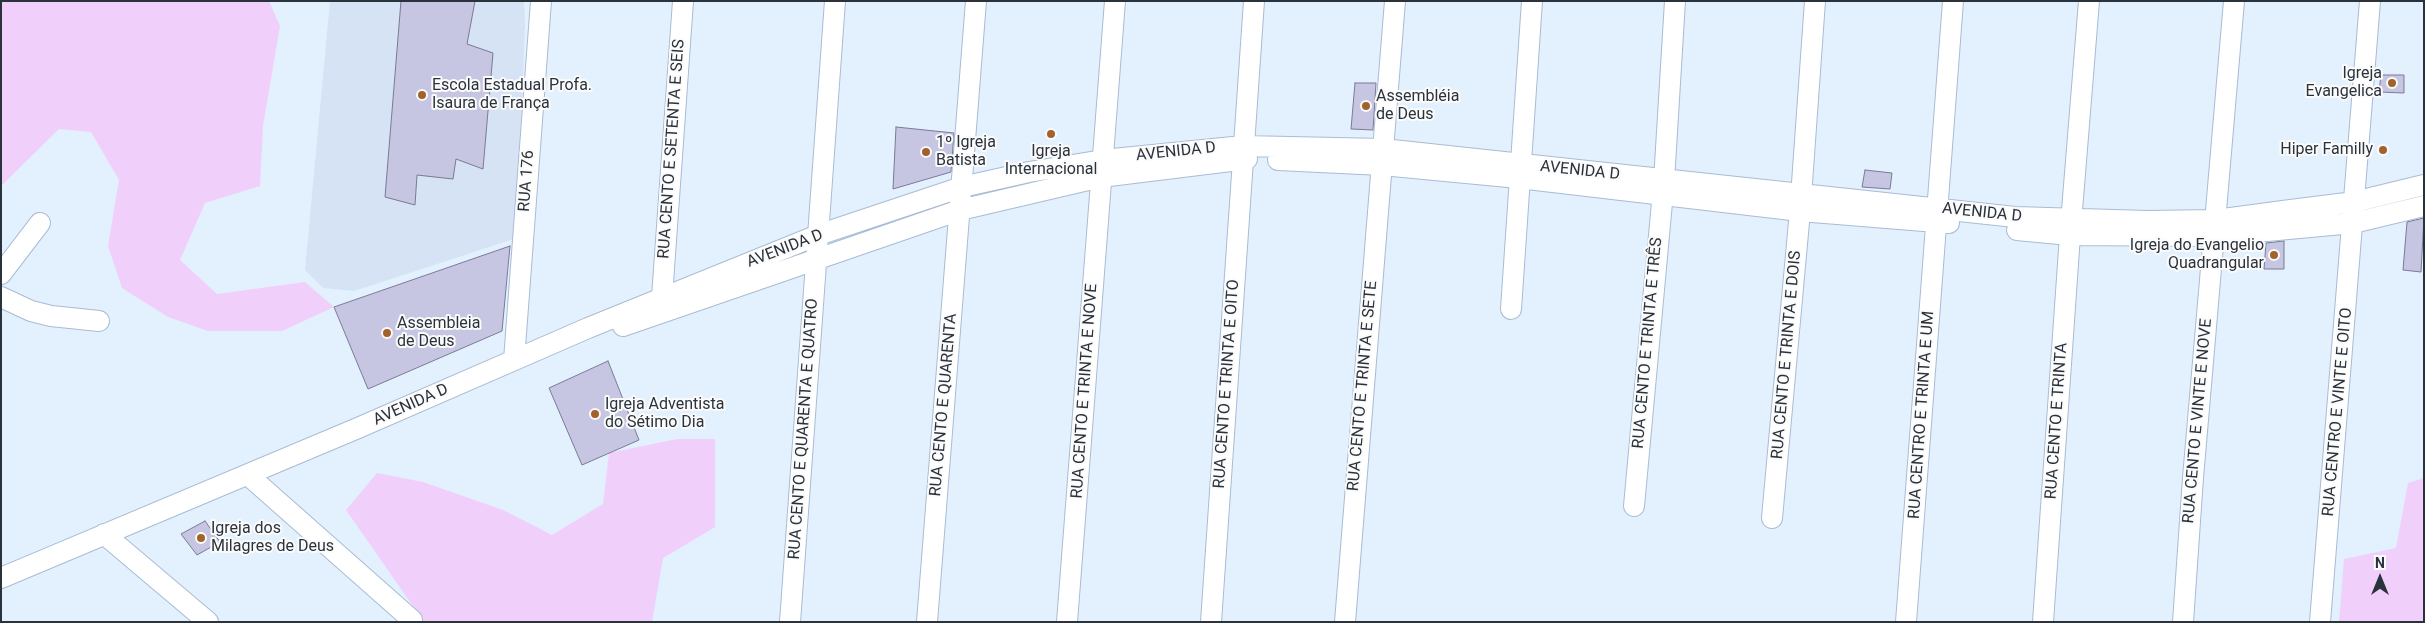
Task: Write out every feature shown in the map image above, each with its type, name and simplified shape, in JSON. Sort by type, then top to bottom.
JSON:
[{"type":"street","name":"RUA 176","points":[[516,366],[541,1]]},
{"type":"street","name":"RUA CENTO E SETENTA E SEIS","points":[[662,297],[683,1]]},
{"type":"street","name":"RUA CENTO E QUARENTA E QUATRO","points":[[790,622],[836,1]]},
{"type":"street","name":"RUA CENTO E QUARENTA","points":[[927,622],[976,1]]},
{"type":"street","name":"RUA CENTO E TRINTA E NOVE","points":[[1067,622],[1115,1]]},
{"type":"street","name":"RUA CENTO E TRINTA E OITO","points":[[1211,622],[1254,1]]},
{"type":"street","name":"RUA CENTO E TRINTA E SETE","points":[[1345,622],[1395,1]]},
{"type":"street","points":[[1511,309],[1532,1]]},
{"type":"street","name":"RUA CENTO E TRINTA E TRÊS","points":[[1634,506],[1663,188],[1675,1]]},
{"type":"street","name":"RUA CENTO E TRINTA E DOIS","points":[[1772,518],[1801,202],[1815,1]]},
{"type":"street","name":"RUA CENTRO E TRINTA E UM","points":[[1906,622],[1953,1]]},
{"type":"street","name":"RUA CENTO E TRINTA","points":[[2043,622],[2070,227],[2090,1]]},
{"type":"street","name":"RUA CENTO E VINTE E NOVE","points":[[2183,622],[2234,1]]},
{"type":"street","name":"RUA CENTRO E VINTE E OITO","points":[[2320,622],[2370,1]]},
{"type":"street","name":"AVENIDA D","points":[[516,366],[662,297],[818,235],[962,188],[1030,172],[1102,168],[1243,152],[1383,157],[1801,202],[1938,215],[2015,217],[2070,227],[2214,228],[2353,224],[2424,206]]},
{"type":"street","name":"AVENIDA D","points":[[1,578],[516,366],[816,258],[960,210],[1102,168]]},
{"type":"street","name":"AVENIDA D","points":[[2214,228],[2354,202],[2424,185]]},
{"type":"street","points":[[1,274],[40,223]]},
{"type":"street","points":[[1,297],[31,311],[50,316],[99,322]]},
{"type":"street","points":[[248,475],[412,620]]},
{"type":"street","points":[[104,534],[208,622]]},
{"type":"shaded area","points":[[1,1],[269,1],[280,26],[263,126],[260,186],[205,203],[180,260],[217,294],[305,282],[334,307],[282,331],[208,331],[168,317],[122,288],[108,246],[119,180],[91,132],[59,129],[1,186]]},
{"type":"shaded area","name":"Escola Estadual Profa. Isaura de França","points":[[330,1],[524,1],[525,26],[517,238],[354,291],[323,288],[305,270]]},
{"type":"shaded area","points":[[677,439],[715,439],[715,527],[663,558],[652,622],[424,622],[346,510],[377,473],[423,482],[503,510],[552,535],[603,504],[609,453]]},
{"type":"shaded area","points":[[2424,478],[2424,622],[2339,622],[2344,559],[2396,548],[2408,483]]},
{"type":"building","points":[[401,1],[475,1],[467,44],[493,53],[483,169],[456,159],[453,179],[417,175],[415,205],[385,197]]},
{"type":"building","name":"Igreja Evangelica","points":[[2381,75],[2404,75],[2404,93],[2379,92]]},
{"type":"building","name":"Assembléia de Deus","points":[[1355,83],[1376,83],[1373,130],[1351,129]]},
{"type":"building","name":"1º Igreja Batista","points":[[896,127],[954,133],[951,172],[893,189]]},
{"type":"building","points":[[1865,170],[1892,173],[1890,189],[1862,187]]},
{"type":"building","points":[[2424,218],[2421,272],[2403,270],[2407,222]]},
{"type":"building","name":"Igreja do Evangelio Quadrangular","points":[[2284,241],[2284,269],[2264,269],[2266,243]]},
{"type":"building","points":[[510,246],[502,331],[368,389],[334,307]]},
{"type":"building","name":"Igreja Adventista do Sétimo Dia","points":[[608,361],[639,440],[582,465],[549,388]]},
{"type":"building","name":"Igreja dos Milagres de Deus","points":[[205,521],[220,542],[197,555],[181,534]]},
{"type":"place","name":"Igreja Evangelica","points":[[2392,83]]},
{"type":"place","name":"Escola Estadual Profa. Isaura de França","points":[[422,95]]},
{"type":"place","name":"Assembléia de Deus","points":[[1366,106]]},
{"type":"place","name":"Igreja Internacional","points":[[1051,134]]},
{"type":"place","name":"Hiper Familly","points":[[2383,150]]},
{"type":"place","name":"1º Igreja Batista","points":[[926,152]]},
{"type":"place","name":"Igreja do Evangelio Quadrangular","points":[[2274,255]]},
{"type":"place","name":"Assembleia de Deus","points":[[387,333]]},
{"type":"place","name":"Igreja Adventista do Sétimo Dia","points":[[595,414]]},
{"type":"place","name":"Igreja dos Milagres de Deus","points":[[201,538]]}]
